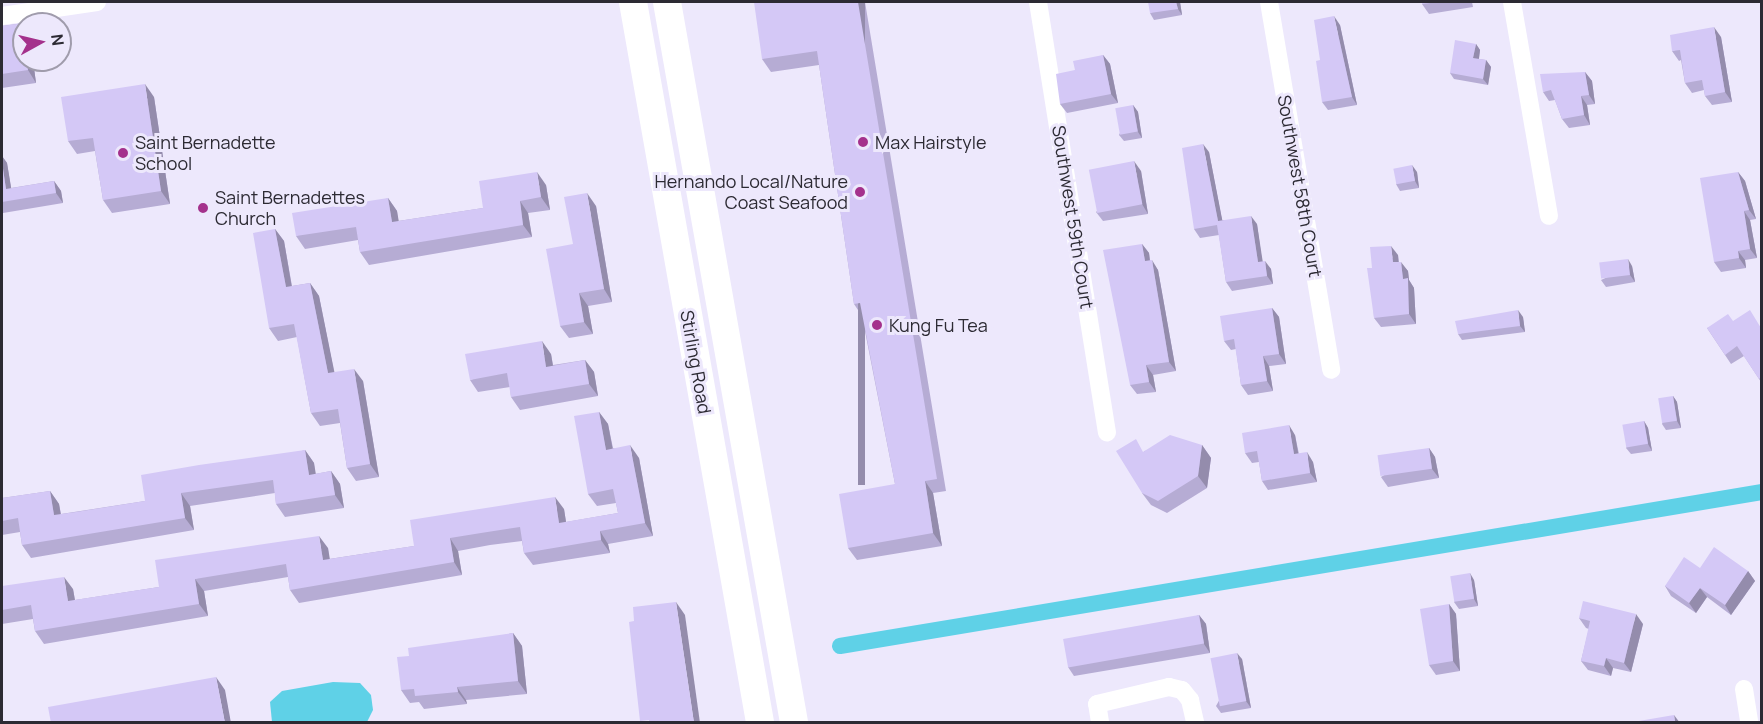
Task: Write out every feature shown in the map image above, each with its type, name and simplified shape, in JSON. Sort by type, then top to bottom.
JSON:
[{"type":"main road","name":"Stirling Road","points":[[633,2],[760,723]]},
{"type":"main road","name":"Stirling Road","points":[[668,2],[794,723]]},
{"type":"main road","points":[[651,104],[685,99]]},
{"type":"street","points":[[2,16],[97,2]]},
{"type":"street","name":"Southwest 59th Court","points":[[1038,2],[1107,432]]},
{"type":"street","name":"Southwest 58th Court","points":[[1269,2],[1331,370]]},
{"type":"street","points":[[1512,2],[1549,216]]},
{"type":"street","points":[[1100,723],[1097,704],[1169,687],[1182,690],[1195,723]]},
{"type":"street","points":[[1744,689],[1749,723]]},
{"type":"water","points":[[333,682],[360,683],[371,695],[373,710],[367,722],[272,722],[270,702],[282,691]]},
{"type":"building","points":[[754,2],[858,2],[937,479],[925,481],[933,533],[848,548],[839,494],[895,484],[860,303],[854,304],[817,51],[762,59]]},
{"type":"building","points":[[1148,2],[1176,2],[1178,9],[1150,13]]},
{"type":"building","points":[[1334,16],[1352,97],[1322,102],[1316,61],[1320,60],[1314,20]]},
{"type":"building","points":[[12,25],[12,72],[15,72],[2,74],[2,26]]},
{"type":"building","points":[[1714,27],[1725,92],[1705,96],[1702,80],[1685,83],[1680,50],[1672,51],[1670,35]]},
{"type":"building","points":[[1455,40],[1476,44],[1473,58],[1486,60],[1483,79],[1450,73]]},
{"type":"building","points":[[1103,55],[1111,94],[1060,104],[1056,74],[1075,70],[1073,61]]},
{"type":"building","points":[[1585,72],[1589,95],[1581,96],[1584,115],[1562,119],[1551,90],[1543,92],[1540,74]]},
{"type":"building","points":[[145,84],[161,191],[103,200],[93,138],[68,141],[61,97]]},
{"type":"building","points":[[1133,105],[1138,132],[1120,135],[1115,108]]},
{"type":"building","points":[[1203,144],[1218,221],[1251,216],[1258,262],[1265,261],[1267,276],[1226,282],[1217,225],[1194,229],[1182,148]]},
{"type":"building","points":[[1134,161],[1142,204],[1097,213],[1089,170]]},
{"type":"building","points":[[2,162],[6,189],[54,181],[56,193],[2,202]]},
{"type":"building","points":[[1412,165],[1415,181],[1396,184],[1393,169]]},
{"type":"building","points":[[537,172],[541,197],[520,201],[523,225],[360,252],[356,227],[296,236],[292,213],[388,198],[392,222],[483,208],[479,181]]},
{"type":"building","points":[[1738,172],[1749,210],[1744,211],[1750,249],[1738,251],[1739,258],[1714,262],[1700,178]]},
{"type":"building","points":[[587,193],[604,289],[579,293],[584,322],[560,326],[546,249],[573,244],[564,197]]},
{"type":"building","points":[[275,229],[286,287],[310,283],[328,373],[354,369],[370,464],[347,468],[338,409],[311,413],[294,324],[269,328],[253,233]]},
{"type":"building","points":[[1142,244],[1145,261],[1152,260],[1169,362],[1146,365],[1149,382],[1130,385],[1103,250]]},
{"type":"building","points":[[1391,246],[1393,262],[1401,262],[1403,279],[1408,278],[1409,314],[1374,318],[1367,268],[1372,268],[1370,247]]},
{"type":"building","points":[[1628,259],[1630,275],[1601,278],[1599,263]]},
{"type":"building","points":[[1272,308],[1279,354],[1263,356],[1267,381],[1241,385],[1234,339],[1224,341],[1220,316]]},
{"type":"building","points":[[1518,310],[1520,326],[1458,334],[1455,321]]},
{"type":"building","points":[[1750,310],[1761,328],[1761,377],[1759,379],[1737,346],[1725,355],[1707,328],[1728,314],[1733,321]]},
{"type":"building","points":[[542,341],[546,367],[585,360],[589,384],[511,397],[507,373],[470,380],[465,354]]},
{"type":"building","points":[[1673,396],[1677,421],[1662,423],[1658,398]]},
{"type":"building","points":[[599,412],[606,450],[630,445],[645,523],[600,531],[601,540],[524,553],[520,527],[481,533],[450,538],[454,562],[290,590],[286,564],[195,579],[199,604],[35,631],[31,605],[2,610],[2,586],[64,577],[68,601],[159,587],[155,560],[319,536],[323,560],[414,546],[410,520],[555,497],[559,523],[618,513],[613,489],[588,494],[574,416]]},
{"type":"building","points":[[1644,421],[1648,444],[1626,447],[1622,425]]},
{"type":"building","points":[[1289,425],[1294,454],[1307,452],[1310,473],[1262,481],[1257,451],[1245,453],[1242,433]]},
{"type":"building","points":[[1170,435],[1202,445],[1198,476],[1158,501],[1142,493],[1116,451],[1136,439],[1143,452]]},
{"type":"building","points":[[1429,448],[1432,469],[1380,476],[1378,455]]},
{"type":"building","points":[[305,450],[309,475],[331,471],[335,495],[276,504],[273,480],[181,493],[185,518],[22,545],[18,518],[2,521],[2,498],[50,491],[54,515],[76,512],[145,501],[141,475]]},
{"type":"building","points":[[1714,547],[1748,571],[1725,605],[1700,588],[1689,603],[1665,586],[1684,557],[1700,568]]},
{"type":"building","points":[[1470,573],[1474,599],[1454,602],[1450,576]]},
{"type":"building","points":[[1583,601],[1636,614],[1624,663],[1606,658],[1604,666],[1581,661],[1590,621],[1579,618]]},
{"type":"building","points":[[676,602],[694,723],[640,721],[629,622],[634,621],[633,607]]},
{"type":"building","points":[[1449,604],[1453,661],[1429,665],[1420,609]]},
{"type":"building","points":[[1199,615],[1204,644],[1068,668],[1063,639]]},
{"type":"building","points":[[513,633],[518,681],[457,687],[458,692],[415,696],[414,689],[401,690],[397,657],[409,656],[408,648]]},
{"type":"building","points":[[1237,653],[1246,701],[1220,706],[1210,658]]},
{"type":"building","points":[[216,677],[225,723],[51,723],[48,707]]},
{"type":"building","points":[[1674,715],[1675,723],[1627,723]]},
{"type":"waterway","points":[[840,646],[1762,492]]},
{"type":"place","name":"Max Hairstyle","points":[[863,142]]},
{"type":"place","name":"Saint Bernadette School","points":[[123,153]]},
{"type":"place","name":"Hernando Local/Nature Coast Seafood","points":[[860,192]]},
{"type":"place","name":"Saint Bernadettes Church","points":[[203,208]]},
{"type":"place","name":"Kung Fu Tea","points":[[877,325]]}]
